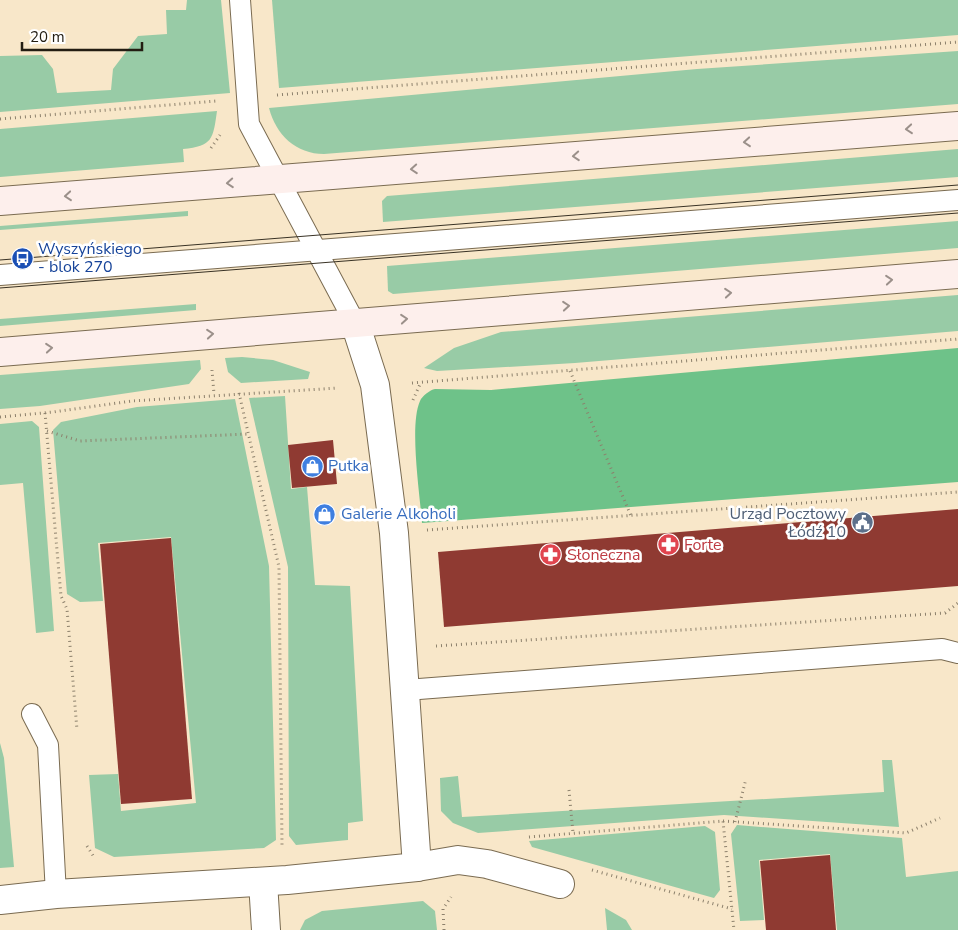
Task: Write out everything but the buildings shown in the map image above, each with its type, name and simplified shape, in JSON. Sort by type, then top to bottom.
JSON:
[{"type":"street","points":[[0,201],[958,126]]},
{"type":"street","points":[[0,352],[958,274]]},
{"type":"street","points":[[355,323],[378,401],[394,533],[417,867]]},
{"type":"street","points":[[0,900],[56,894],[275,881],[417,867],[458,860],[487,864],[560,884]]},
{"type":"street","points":[[266,930],[275,881]]},
{"type":"lane","points":[[240,0],[249,124],[355,323]]},
{"type":"lane","points":[[0,275],[958,200]]},
{"type":"lane","points":[[406,690],[942,648],[958,653]]},
{"type":"lane","points":[[32,714],[48,745],[56,894]]},
{"type":"path","points":[[284,95],[958,42]]},
{"type":"path","points":[[0,119],[216,102]]},
{"type":"path","points":[[208,152],[217,140],[222,128]]},
{"type":"path","points":[[412,382],[958,339]]},
{"type":"path","points":[[212,365],[214,394]]},
{"type":"path","points":[[570,371],[631,516]]},
{"type":"path","points":[[412,403],[421,382]]},
{"type":"path","points":[[0,417],[46,413],[132,401],[214,394],[338,388]]},
{"type":"path","points":[[239,393],[279,567],[282,854],[275,881]]},
{"type":"path","points":[[46,413],[61,596],[67,609],[77,734]]},
{"type":"path","points":[[47,431],[80,441],[249,434]]},
{"type":"path","points":[[394,533],[958,492]]},
{"type":"path","points":[[430,646],[945,613],[958,603]]},
{"type":"path","points":[[735,822],[746,780]]},
{"type":"path","points":[[569,790],[573,833]]},
{"type":"path","points":[[526,838],[723,821],[906,833],[940,818]]},
{"type":"path","points":[[723,821],[734,930]]},
{"type":"path","points":[[86,839],[87,849],[97,861]]},
{"type":"path","points":[[591,870],[732,909]]},
{"type":"green space","points":[[187,0],[221,0],[230,93],[0,112],[0,56],[42,55],[53,69],[57,93],[111,90],[113,69],[138,36],[167,34],[166,10],[186,10]]},
{"type":"green space","points":[[272,0],[958,0],[958,35],[279,88]]},
{"type":"green space","points":[[958,51],[958,104],[324,154],[305,151],[296,147],[277,127],[269,108],[697,69]]},
{"type":"green space","points":[[217,111],[210,139],[200,146],[183,149],[184,162],[0,177],[0,129]]},
{"type":"green space","points":[[958,149],[958,177],[383,222],[382,201],[387,196]]},
{"type":"green space","points":[[188,211],[188,216],[0,230],[0,226]]},
{"type":"green space","points":[[958,221],[958,248],[393,294],[388,291],[387,266]]},
{"type":"green space","points":[[958,295],[958,331],[575,363],[437,371],[424,368],[454,348],[501,332]]},
{"type":"green space","points":[[196,304],[196,310],[0,326],[0,319]]},
{"type":"green space","points":[[958,348],[958,482],[422,523],[416,461],[415,426],[420,401],[424,395],[435,389],[491,390]]},
{"type":"green space","points":[[242,357],[273,360],[310,372],[308,379],[241,383],[228,372],[225,358]]},
{"type":"green space","points":[[200,360],[201,369],[189,384],[40,406],[0,409],[0,375]]},
{"type":"green space","points":[[285,396],[291,489],[307,487],[315,585],[350,586],[363,821],[348,823],[348,840],[296,845],[289,836],[288,567],[249,398]]},
{"type":"green space","points":[[235,399],[269,566],[276,840],[264,848],[114,857],[95,848],[89,775],[118,774],[121,811],[196,803],[171,537],[98,543],[103,601],[80,602],[67,594],[53,430],[61,422],[137,407]]},
{"type":"green space","points":[[32,421],[39,427],[54,631],[36,633],[23,483],[0,485],[0,424]]},
{"type":"green space","points":[[0,743],[4,758],[14,867],[0,868]]},
{"type":"green space","points":[[882,760],[892,760],[899,827],[724,815],[478,833],[453,823],[441,811],[440,778],[458,776],[462,817],[884,792]]},
{"type":"green space","points":[[737,825],[902,838],[906,877],[958,871],[958,930],[837,930],[830,854],[759,860],[764,920],[740,921],[731,834]]},
{"type":"green space","points":[[705,826],[715,832],[720,890],[714,898],[532,847],[529,841]]},
{"type":"green space","points":[[423,901],[435,911],[437,930],[300,930],[305,920],[322,911]]},
{"type":"green space","points":[[605,908],[626,920],[632,930],[607,930]]},
{"type":"tram line","points":[[0,260],[958,185]]},
{"type":"tram line","points":[[0,288],[958,213]]},
{"type":"place","name":"Wyszyńskiego - blok 270","points":[[22,258]]},
{"type":"place","name":"Putka","points":[[312,466]]},
{"type":"place","name":"Galerie Alkoholi","points":[[325,514]]},
{"type":"place","name":"Urząd Pocztowy Łódź 10","points":[[862,523]]},
{"type":"place","name":"Forte","points":[[668,545]]},
{"type":"place","name":"Słoneczna","points":[[551,555]]}]
